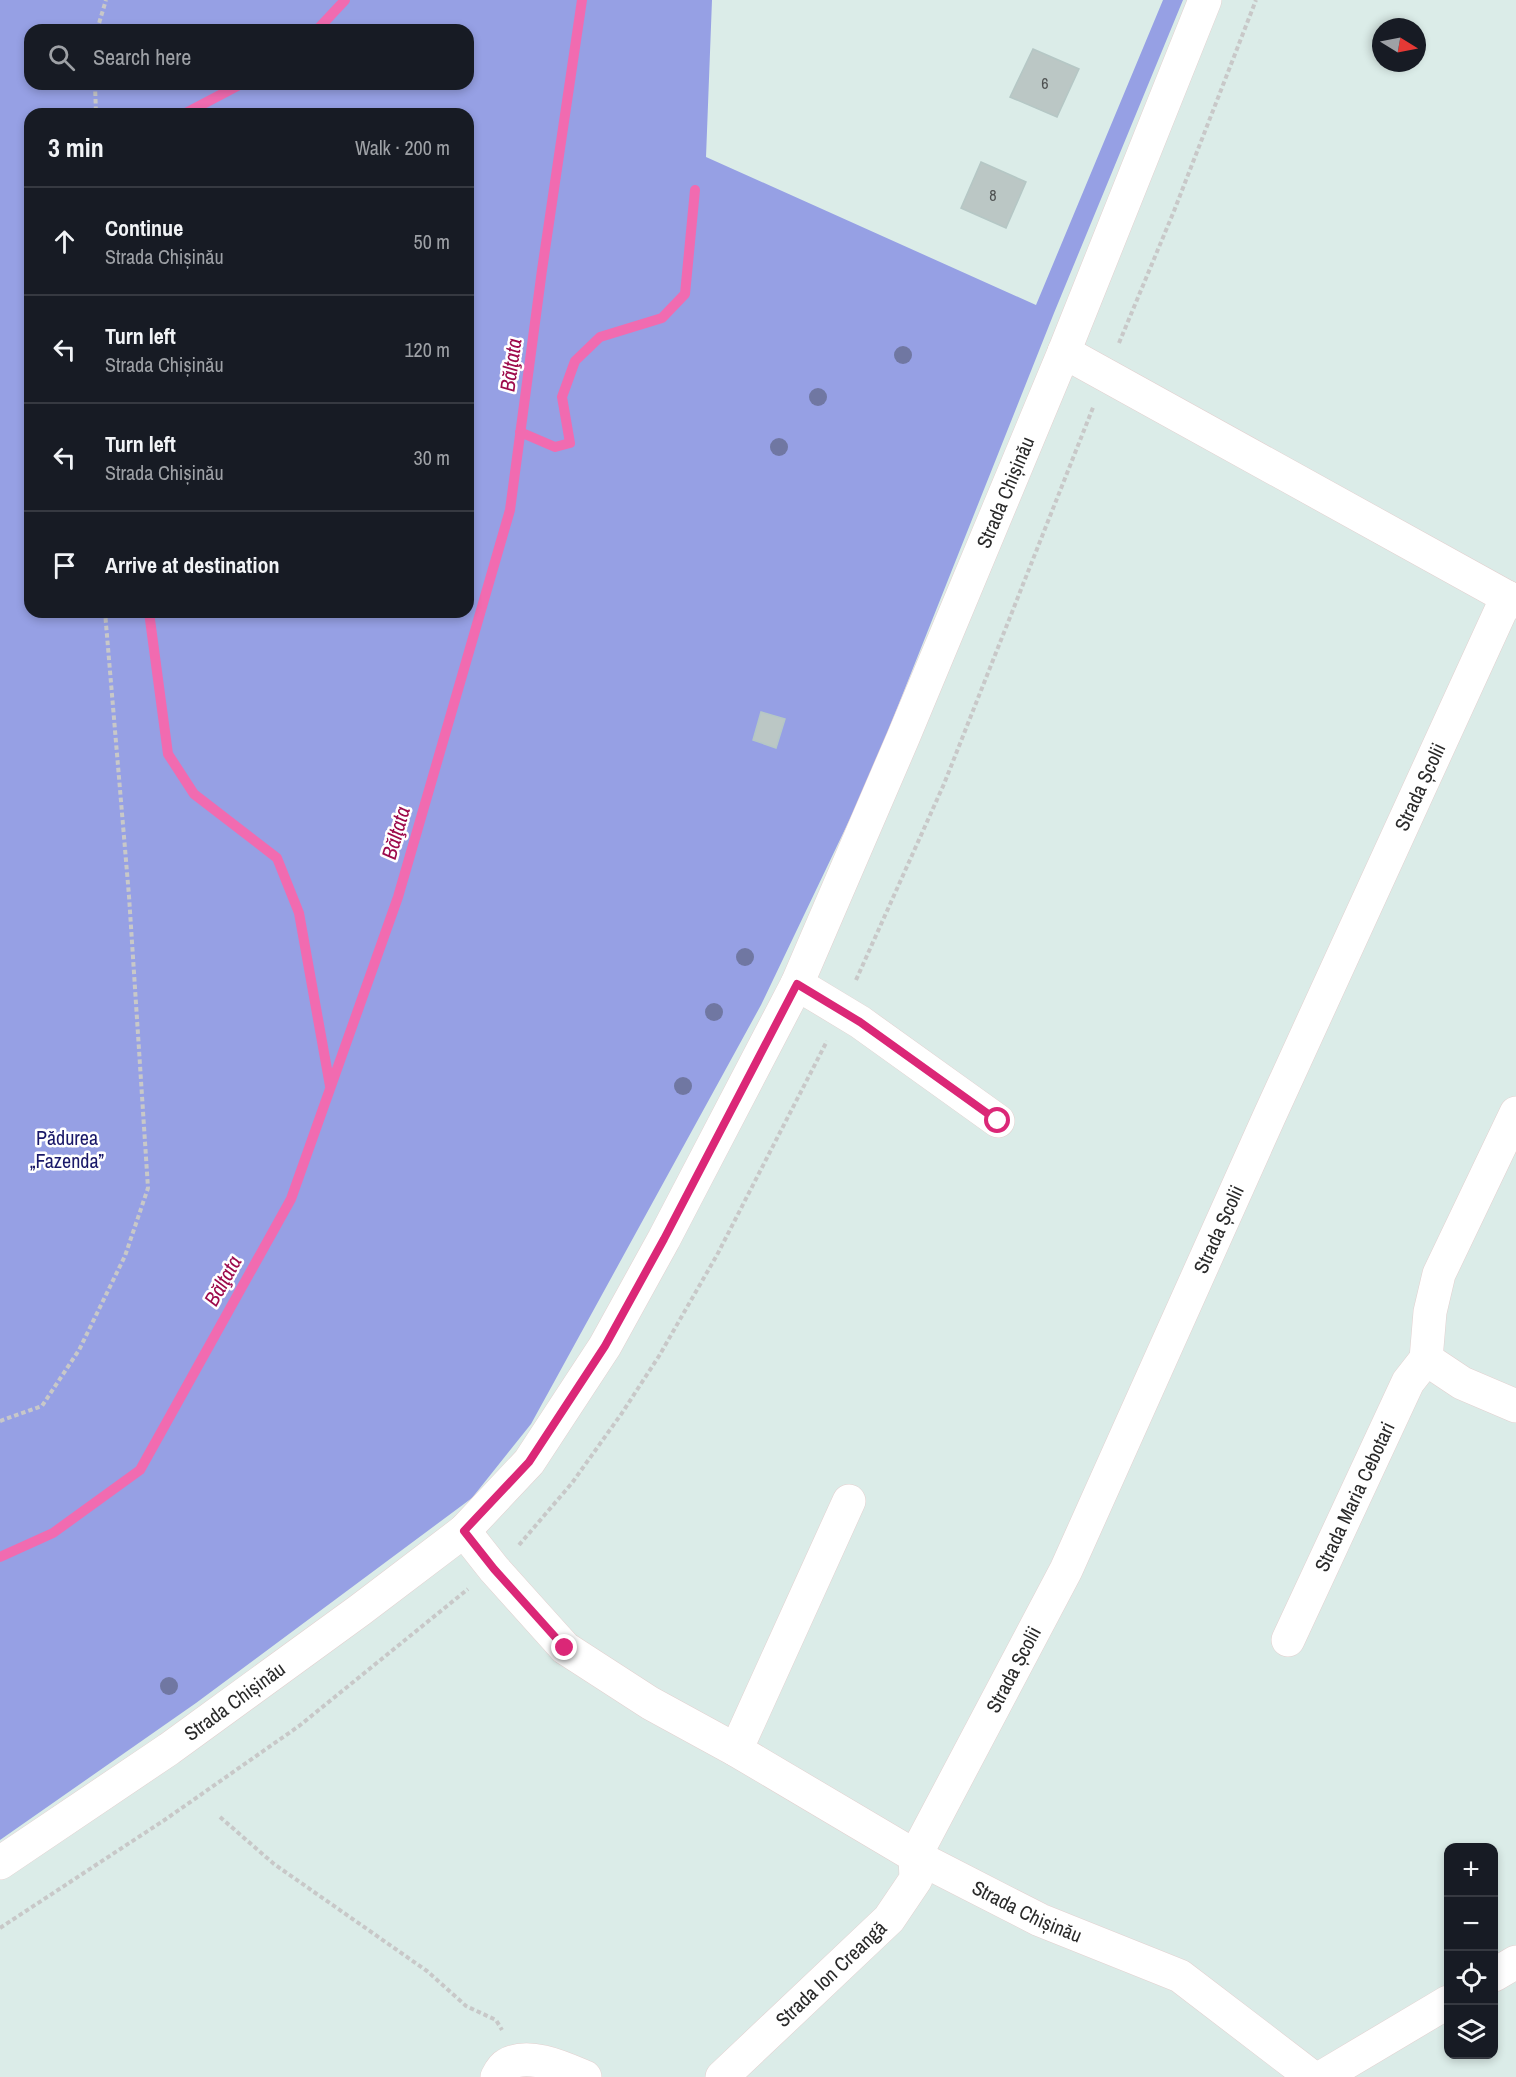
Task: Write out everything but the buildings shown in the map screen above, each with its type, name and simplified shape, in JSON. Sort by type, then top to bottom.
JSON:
[{"type":"street","name":"Strada Chișinău","points":[[0,1863],[169,1749],[464,1531],[529,1462],[605,1346],[664,1239],[797,984],[903,738],[1064,352],[1205,0]]},
{"type":"street","points":[[1064,352],[1511,600]]},
{"type":"street","name":"Strada Școlii","points":[[915,1856],[1066,1570],[1274,1106],[1511,600]]},
{"type":"street","points":[[797,984],[842,1011],[998,1121]]},
{"type":"street","points":[[1516,1113],[1439,1274],[1430,1312],[1426,1359],[1462,1383],[1516,1406]]},
{"type":"street","name":"Strada Maria Cebotari","points":[[1288,1640],[1408,1382],[1426,1359]]},
{"type":"street","points":[[736,1750],[849,1501]]},
{"type":"street","name":"Strada Chișinău","points":[[464,1531],[494,1569],[565,1648],[650,1703],[736,1750],[915,1856],[1040,1920],[1180,1976],[1312,2077]]},
{"type":"street","name":"Strada Ion Creangă","points":[[722,2077],[889,1919],[916,1880],[915,1856]]},
{"type":"street","points":[[1498,1973],[1516,1962]]},
{"type":"street","points":[[1322,2077],[1444,2005]]},
{"type":"street","points":[[509,2069],[551,2062],[585,2077]]},
{"type":"path","points":[[99,24],[106,0]]},
{"type":"path","points":[[842,1011],[944,784],[1105,375],[1174,211],[1256,0]]},
{"type":"path","points":[[95,90],[96,108]]},
{"type":"path","points":[[0,1421],[42,1406],[79,1350],[125,1256],[148,1188],[130,908],[106,618]]},
{"type":"path","points":[[220,1817],[274,1864],[427,1971],[466,2006],[496,2020],[509,2069]]},
{"type":"green space","name":"Pădurea „Fazenda”","points":[[0,0],[712,0],[706,157],[1036,305],[1163,0],[1183,0],[1054,313],[869,779],[761,1005],[531,1424],[472,1498],[196,1703],[0,1840]]},
{"type":"waterway","points":[[323,24],[345,0]]},
{"type":"waterway","name":"Bălţata","points":[[0,1557],[53,1533],[140,1470],[291,1199],[398,897],[510,510],[542,270],[582,0]]},
{"type":"waterway","points":[[195,108],[230,90]]},
{"type":"waterway","points":[[520,432],[555,447],[570,443],[562,397],[575,361],[600,337],[662,318],[685,294],[695,190]]},
{"type":"waterway","points":[[150,618],[168,754],[194,794],[277,858],[299,913],[330,1086]]},
{"type":"route","points":[[565,1648],[494,1569],[464,1531],[529,1462],[605,1346],[664,1239],[797,984],[860,1022],[998,1121]]}]
